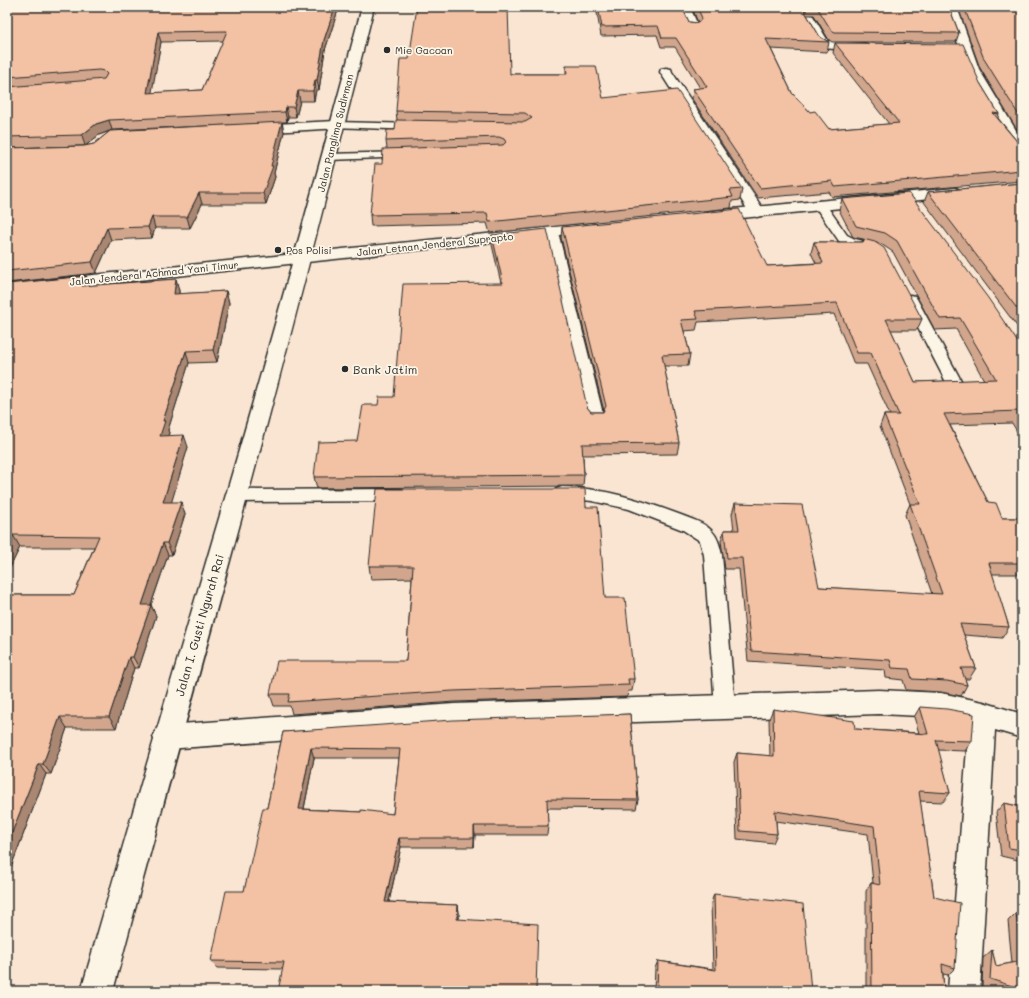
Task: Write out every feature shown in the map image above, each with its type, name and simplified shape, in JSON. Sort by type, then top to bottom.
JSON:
[{"type":"main road","name":"Jalan Panglima Sudirman","points":[[301,258],[368,7]]},
{"type":"main road","points":[[684,7],[694,28]]},
{"type":"main road","points":[[951,7],[972,69],[1022,151]]},
{"type":"main road","points":[[809,18],[822,44],[835,47],[874,47]]},
{"type":"main road","points":[[951,48],[966,48]]},
{"type":"main road","points":[[666,72],[757,212]]},
{"type":"main road","points":[[242,130],[336,125]]},
{"type":"main road","points":[[694,218],[820,205],[914,203],[970,192]]},
{"type":"main road","name":"Jalan Letnan Jenderal Suprapto","points":[[301,258],[607,227]]},
{"type":"main road","name":"Jalan Jenderal Achmad Yani Timur","points":[[7,288],[301,258]]},
{"type":"main road","name":"Jalan I. Gusti Ngurah Rai","points":[[97,991],[166,737],[236,496],[301,258]]},
{"type":"main road","points":[[166,737],[454,716],[879,702],[941,705],[983,714],[1022,726]]},
{"type":"main road","points":[[964,991],[983,714]]},
{"type":"lane","points":[[336,125],[432,128]]},
{"type":"lane","points":[[328,157],[420,154]]},
{"type":"lane","points":[[820,205],[847,241],[870,246],[882,252]]},
{"type":"lane","points":[[552,232],[596,418]]},
{"type":"lane","points":[[905,290],[955,384]]},
{"type":"lane","points":[[547,494],[578,493],[634,503],[684,523],[702,532],[709,539],[713,555],[725,707]]},
{"type":"lane","points":[[236,496],[419,495]]},
{"type":"building","points":[[7,7],[335,7],[324,40],[317,80],[315,80],[313,91],[298,91],[294,107],[286,107],[285,112],[109,120],[96,124],[82,135],[7,137],[7,87],[104,79],[107,74],[104,71],[99,70],[7,77]],"holes":[[[227,31],[202,90],[147,93],[158,32]]]},
{"type":"building","points":[[417,7],[508,7],[510,74],[567,74],[566,66],[596,66],[603,98],[677,90],[742,189],[730,190],[733,197],[489,222],[487,213],[370,215],[375,164],[382,164],[383,149],[503,145],[506,142],[504,139],[499,137],[386,141],[387,130],[395,130],[396,120],[525,122],[532,118],[525,113],[396,111],[400,59],[409,59]]},
{"type":"building","points":[[598,7],[682,7],[689,22],[698,23],[702,18],[697,7],[806,7],[804,10],[820,37],[829,42],[766,39],[792,93],[810,112],[815,111],[829,129],[899,123],[835,43],[963,44],[980,83],[999,114],[993,113],[1020,145],[1022,145],[1022,170],[835,187],[832,181],[760,188],[693,89],[707,87],[676,38],[662,38],[658,26],[602,27]]},
{"type":"building","points":[[817,7],[949,7],[959,33],[835,32],[831,30]]},
{"type":"building","points":[[964,7],[1022,7],[1022,118],[984,59]]},
{"type":"building","points":[[282,122],[271,166],[273,166],[263,193],[199,193],[187,217],[152,217],[148,227],[107,228],[92,262],[7,271],[7,148],[84,146],[94,144],[110,131]]},
{"type":"building","points":[[1022,183],[1022,315],[928,192]]},
{"type":"building","points":[[909,193],[988,298],[1019,344],[1022,345],[1022,419],[1018,411],[944,414],[988,502],[996,503],[1002,518],[1022,518],[1022,563],[989,563],[1009,627],[960,624],[976,668],[961,668],[967,685],[947,681],[912,679],[909,669],[892,668],[890,660],[751,651],[742,558],[727,558],[724,530],[739,530],[735,503],[802,505],[819,587],[942,594],[910,504],[920,504],[884,415],[899,415],[871,353],[857,353],[837,303],[695,311],[698,319],[681,320],[690,354],[662,355],[679,443],[582,444],[584,475],[314,477],[318,442],[357,441],[363,405],[378,405],[379,397],[394,397],[403,284],[503,283],[492,235],[547,229],[587,407],[591,412],[603,412],[606,406],[562,227],[739,209],[767,266],[823,263],[814,242],[864,242],[863,239],[875,242],[884,248],[922,319],[886,319],[915,382],[996,379],[960,318],[940,319],[897,241],[885,233],[856,226],[842,199]]},
{"type":"building","points":[[86,276],[82,286],[176,279],[174,294],[226,291],[213,350],[186,351],[163,421],[165,421],[160,436],[184,435],[163,502],[181,502],[167,543],[163,543],[142,605],[151,605],[133,657],[129,657],[109,717],[60,717],[43,764],[39,764],[7,845],[7,595],[74,595],[99,536],[13,535],[7,548],[7,284]]},
{"type":"building","points":[[377,489],[585,489],[586,507],[598,507],[605,598],[625,598],[634,679],[628,679],[629,685],[453,691],[288,702],[290,694],[270,694],[277,661],[406,661],[413,566],[369,566]]},
{"type":"building","points":[[920,707],[947,709],[974,714],[972,741],[936,740],[950,793],[919,791],[934,897],[960,903],[955,968],[942,964],[944,991],[872,991],[871,883],[880,885],[874,826],[775,811],[777,834],[740,831],[737,753],[774,756],[773,709],[854,721],[855,729],[928,734]]},
{"type":"building","points":[[630,714],[638,800],[547,799],[548,826],[474,826],[474,838],[399,838],[385,902],[458,905],[457,919],[538,924],[536,991],[278,991],[284,962],[211,961],[226,891],[244,891],[263,808],[267,808],[283,732],[453,720]],"holes":[[[311,748],[400,749],[393,814],[361,810],[361,812],[299,809]]]},
{"type":"building","points":[[1004,803],[1022,807],[1022,850],[1009,848]]},
{"type":"building","points":[[714,894],[803,904],[811,991],[657,991],[658,961],[716,970]]},
{"type":"building","points":[[1016,913],[1022,915],[1022,961]]},
{"type":"building","points":[[992,950],[996,966],[1022,961],[1022,991],[1012,991],[1012,986],[990,979]]},
{"type":"place","name":"Mie Gacoan","points":[[387,50]]},
{"type":"place","name":"Pos Polisi","points":[[278,250]]},
{"type":"place","name":"Bank Jatim","points":[[345,369]]}]
